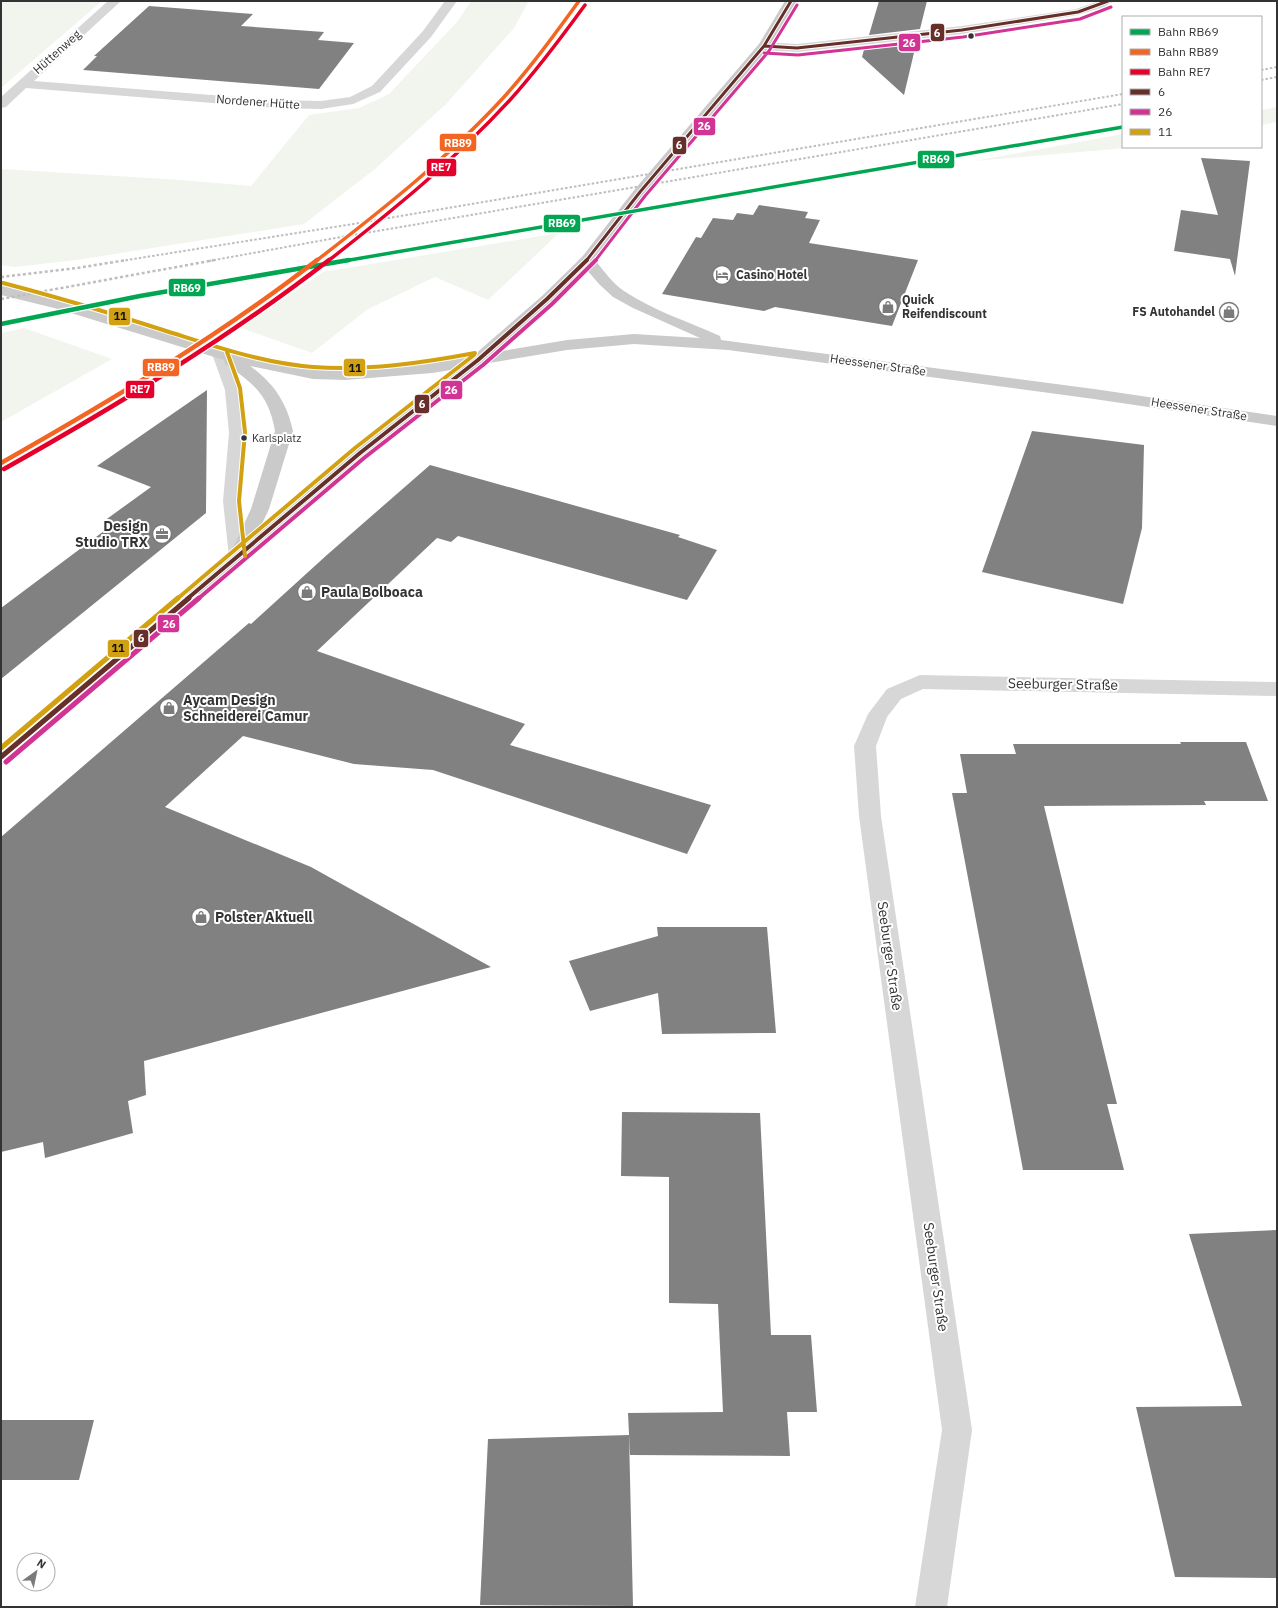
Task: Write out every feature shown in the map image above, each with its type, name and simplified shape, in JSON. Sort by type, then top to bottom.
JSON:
[{"type":"main road","points":[[1,757],[360,453],[478,360],[547,299],[586,260],[640,192],[764,46],[791,1]]},
{"type":"main road","points":[[586,260],[604,282],[618,294],[638,305],[728,345]]},
{"type":"main road","points":[[1,290],[63,306],[220,354],[261,383],[276,401],[282,417],[284,431],[260,509],[238,557]]},
{"type":"main road","name":"Heessener Straße","points":[[220,354],[277,368],[332,376],[432,368],[567,345],[627,340],[728,345],[1094,394],[1277,421]]},
{"type":"street","name":"Hüttenweg","points":[[1,104],[115,1]]},
{"type":"street","name":"Nordener Hütte","points":[[22,84],[275,104],[321,105],[353,100],[376,88],[427,34],[451,1]]},
{"type":"street","points":[[764,46],[798,48],[812,47],[962,30],[1078,12],[1108,1]]},
{"type":"street","points":[[220,354],[233,390],[238,433],[232,501],[238,557]]},
{"type":"street","name":"Seeburger Straße","points":[[931,1607],[957,1430],[870,816],[865,746],[878,714],[894,694],[920,682],[1277,689]]},
{"type":"shaded area","points":[[1,1],[102,1],[1,88]]},
{"type":"shaded area","points":[[471,1],[529,1],[514,28],[446,104],[375,169],[304,224],[77,260],[14,267],[1,265],[1,169],[181,180],[251,186],[309,115],[359,108],[389,94],[457,22]]},
{"type":"shaded area","points":[[1277,107],[1277,122],[1262,125],[1262,110]]},
{"type":"shaded area","points":[[1122,134],[1122,148],[1126,148],[974,161]]},
{"type":"shaded area","points":[[559,233],[488,300],[435,277],[368,309],[312,353],[241,328],[323,272]]},
{"type":"shaded area","points":[[24,328],[112,359],[1,422],[1,333]]},
{"type":"building","points":[[879,1],[927,1],[920,29],[869,35]]},
{"type":"building","points":[[149,6],[253,14],[241,26],[324,32],[318,40],[354,43],[319,89],[83,70],[97,56],[94,56]]},
{"type":"building","points":[[917,40],[904,95],[862,57],[865,46]]},
{"type":"building","points":[[1201,158],[1250,161],[1235,276],[1230,259],[1174,251],[1181,210],[1218,215]]},
{"type":"building","points":[[759,205],[808,212],[805,218],[820,220],[809,243],[918,260],[892,326],[775,307],[764,311],[662,294],[696,237],[701,238],[713,218],[733,220],[737,213],[753,215]]},
{"type":"building","points":[[207,390],[206,513],[1,679],[1,608],[112,525],[104,521],[151,487],[97,466]]},
{"type":"building","points":[[1032,431],[1144,445],[1142,528],[1123,604],[982,572]]},
{"type":"building","points":[[430,465],[680,535],[678,537],[717,550],[687,600],[458,536],[451,542],[437,538],[317,651],[525,724],[510,745],[711,805],[687,854],[433,770],[354,764],[243,736],[165,807],[311,867],[491,967],[144,1061],[146,1095],[128,1101],[133,1133],[45,1158],[43,1142],[1,1152],[1,837],[249,623],[251,624]]},
{"type":"building","points":[[1180,742],[1246,742],[1268,801],[1204,801],[1206,805],[1044,806],[1117,1104],[1107,1104],[1124,1170],[1023,1170],[952,793],[967,793],[960,754],[1016,754],[1013,744],[1181,744]]},
{"type":"building","points":[[657,927],[767,927],[776,1033],[662,1034],[658,993],[590,1011],[569,961],[658,936]]},
{"type":"building","points":[[622,1112],[760,1113],[771,1335],[811,1335],[817,1412],[787,1412],[790,1456],[630,1455],[628,1413],[723,1412],[718,1304],[669,1303],[669,1177],[621,1176]]},
{"type":"building","points":[[1277,1230],[1277,1578],[1175,1577],[1136,1407],[1242,1406],[1189,1234]]},
{"type":"building","points":[[1,1420],[94,1420],[79,1480],[1,1480]]},
{"type":"building","points":[[629,1435],[633,1606],[480,1605],[488,1439]]},
{"type":"railway","points":[[1262,70],[1277,67]]},
{"type":"railway","points":[[1262,80],[1277,77]]},
{"type":"railway","points":[[121,261],[347,225],[1122,94]]},
{"type":"railway","points":[[209,261],[1122,104]]},
{"type":"railway","points":[[1,277],[77,268],[127,260]]},
{"type":"railway","points":[[1,299],[215,260]]},
{"type":"rail line","name":"RB89","points":[[1,463],[93,410],[227,325],[270,295],[355,231],[448,153],[504,97],[530,67],[579,1]]},
{"type":"rail line","name":"RE7","points":[[4,469],[96,416],[187,360],[275,300],[360,236],[423,184],[482,130],[536,71],[585,5]]},
{"type":"rail line","name":"RB69","points":[[1,324],[140,296],[1122,127]]},
{"type":"transit line","name":"6","points":[[1,757],[360,453],[478,360],[547,299],[587,260],[640,192],[764,46],[791,1]]},
{"type":"transit line","name":"6","points":[[764,46],[797,48],[962,30],[1078,12],[1108,1]]},
{"type":"transit line","name":"26","points":[[6,762],[364,458],[483,365],[552,304],[593,264],[645,196],[769,51],[797,5]]},
{"type":"transit line","name":"26","points":[[764,53],[798,55],[963,37],[1080,19],[1111,7]]},
{"type":"transit line","name":"11","points":[[3,283],[88,307],[225,349],[294,365],[332,368],[373,367],[414,363],[475,353]]},
{"type":"transit line","name":"11","points":[[227,352],[240,388],[245,432],[239,501],[245,556]]},
{"type":"transit line","name":"11","points":[[1,748],[355,448],[474,355]]},
{"type":"place","name":"Casino Hotel","points":[[722,275]]},
{"type":"place","name":"Quick Reifendiscount","points":[[888,307]]},
{"type":"place","name":"FS Autohandel","points":[[1229,312]]},
{"type":"place","name":"Karlsplatz","points":[[244,438]]},
{"type":"place","name":"Design Studio TRX","points":[[162,534]]},
{"type":"place","name":"Paula Bolboaca","points":[[307,592]]},
{"type":"place","name":"Aycam Design Schneiderei Camur","points":[[169,708]]},
{"type":"place","name":"Polster Aktuell","points":[[201,917]]}]
